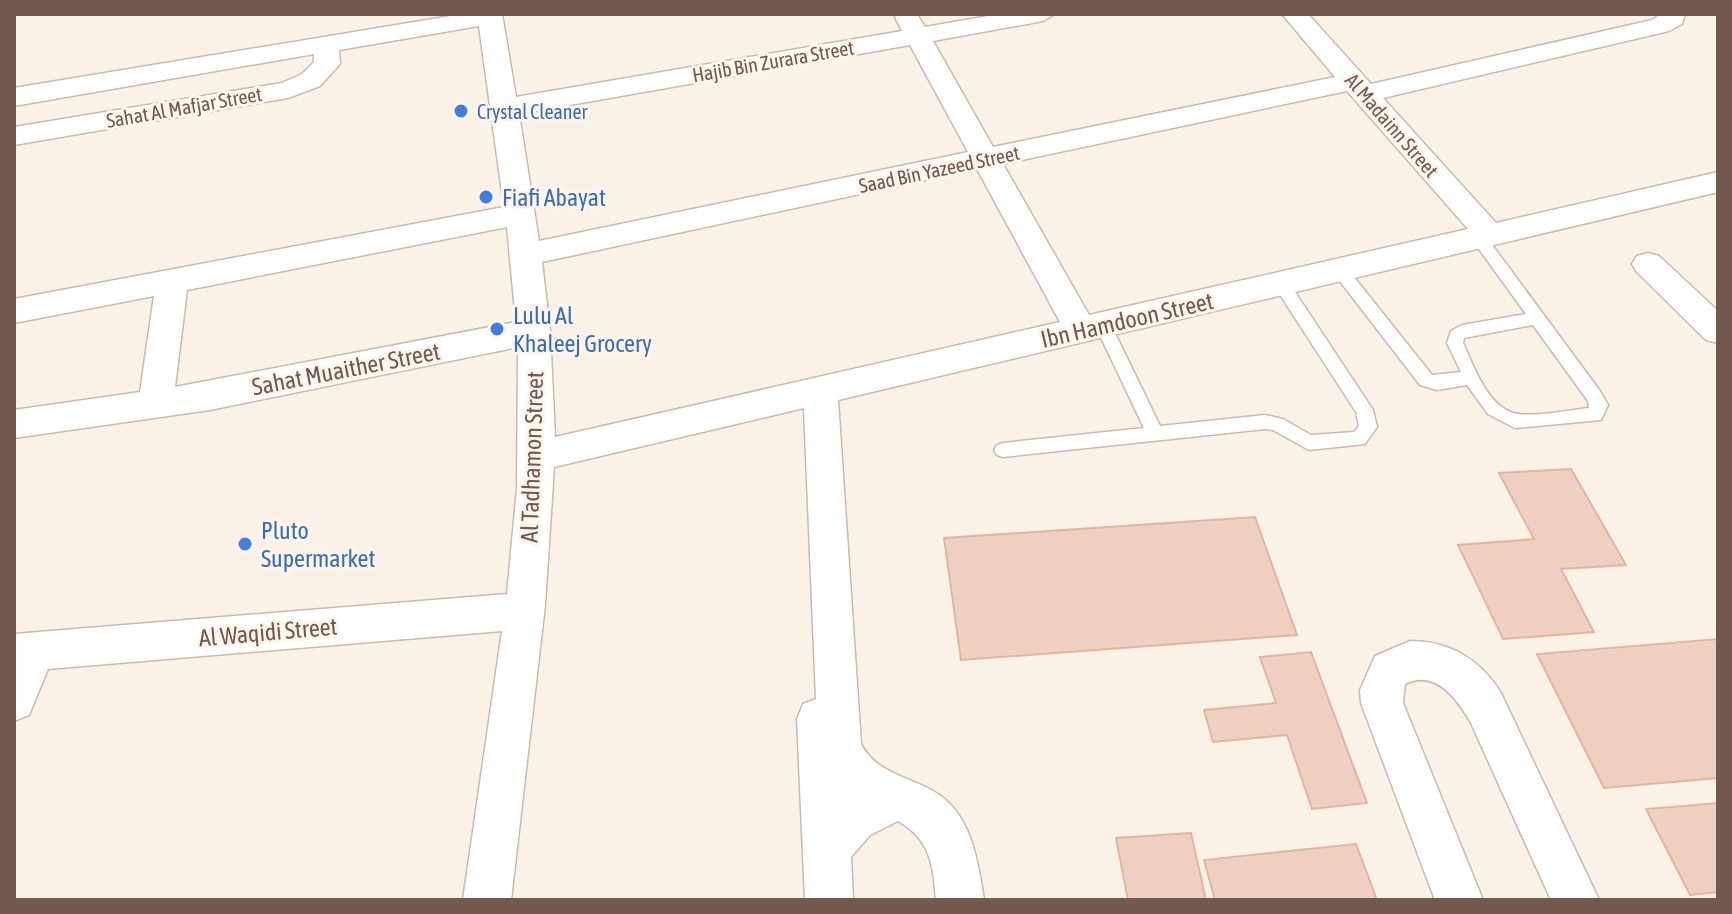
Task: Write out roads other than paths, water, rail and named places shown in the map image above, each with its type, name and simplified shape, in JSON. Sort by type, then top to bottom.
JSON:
[{"type":"street","name":"Hajib Bin Zurara Street","points":[[503,108],[912,25],[1043,14]]},
{"type":"street","name":"Al Madainn Street","points":[[1294,14],[1484,237]]},
{"type":"street","name":"Sahat Al Mafjar Street","points":[[14,98],[490,16]]},
{"type":"street","name":"Al Tadhamon Street","points":[[487,900],[522,611],[536,456],[534,331],[490,16]]},
{"type":"street","name":"Saad Bin Yazeed Street","points":[[523,255],[987,159],[1358,88],[1667,20]]},
{"type":"street","points":[[912,25],[987,159],[1092,328]]},
{"type":"street","name":"Sahat Al Mafjar Street","points":[[14,136],[288,90],[311,80],[327,64],[326,45]]},
{"type":"street","name":"Ibn Hamdoon Street","points":[[536,456],[1718,182]]},
{"type":"street","points":[[14,311],[518,215]]},
{"type":"street","points":[[1648,264],[1718,331]]},
{"type":"street","points":[[156,405],[172,280]]},
{"type":"street","name":"Sahat Muaither Street","points":[[14,424],[156,405],[534,331]]},
{"type":"street","points":[[809,395],[840,747],[852,772],[863,783],[917,806],[942,829],[955,860],[960,900]]},
{"type":"street","points":[[809,395],[828,879]]},
{"type":"street","name":"Al Waqidi Street","points":[[24,653],[522,611]]},
{"type":"street","points":[[14,701],[24,653]]},
{"type":"street","points":[[1459,900],[1382,703],[1381,690],[1390,670],[1410,660],[1449,667],[1479,695],[1575,900]]},
{"type":"street","points":[[828,879],[837,836],[851,821],[881,803],[897,799]]},
{"type":"lane","points":[[1484,237],[1597,401],[1595,415],[1515,421],[1505,419],[1491,409],[1455,343],[1457,335],[1539,318]]},
{"type":"lane","points":[[1340,271],[1426,380],[1437,383],[1473,377]]},
{"type":"lane","points":[[1003,450],[1265,422],[1277,424],[1309,443],[1350,442],[1365,434],[1368,419],[1364,410],[1281,284]]},
{"type":"lane","points":[[1092,328],[1155,433]]},
{"type":"place","name":"Crystal Cleaner","points":[[461,111]]},
{"type":"place","name":"Fiafi Abayat","points":[[486,197]]},
{"type":"place","name":"Lulu Al Khaleej Grocery","points":[[497,329]]},
{"type":"place","name":"Pluto Supermarket","points":[[245,544]]}]
